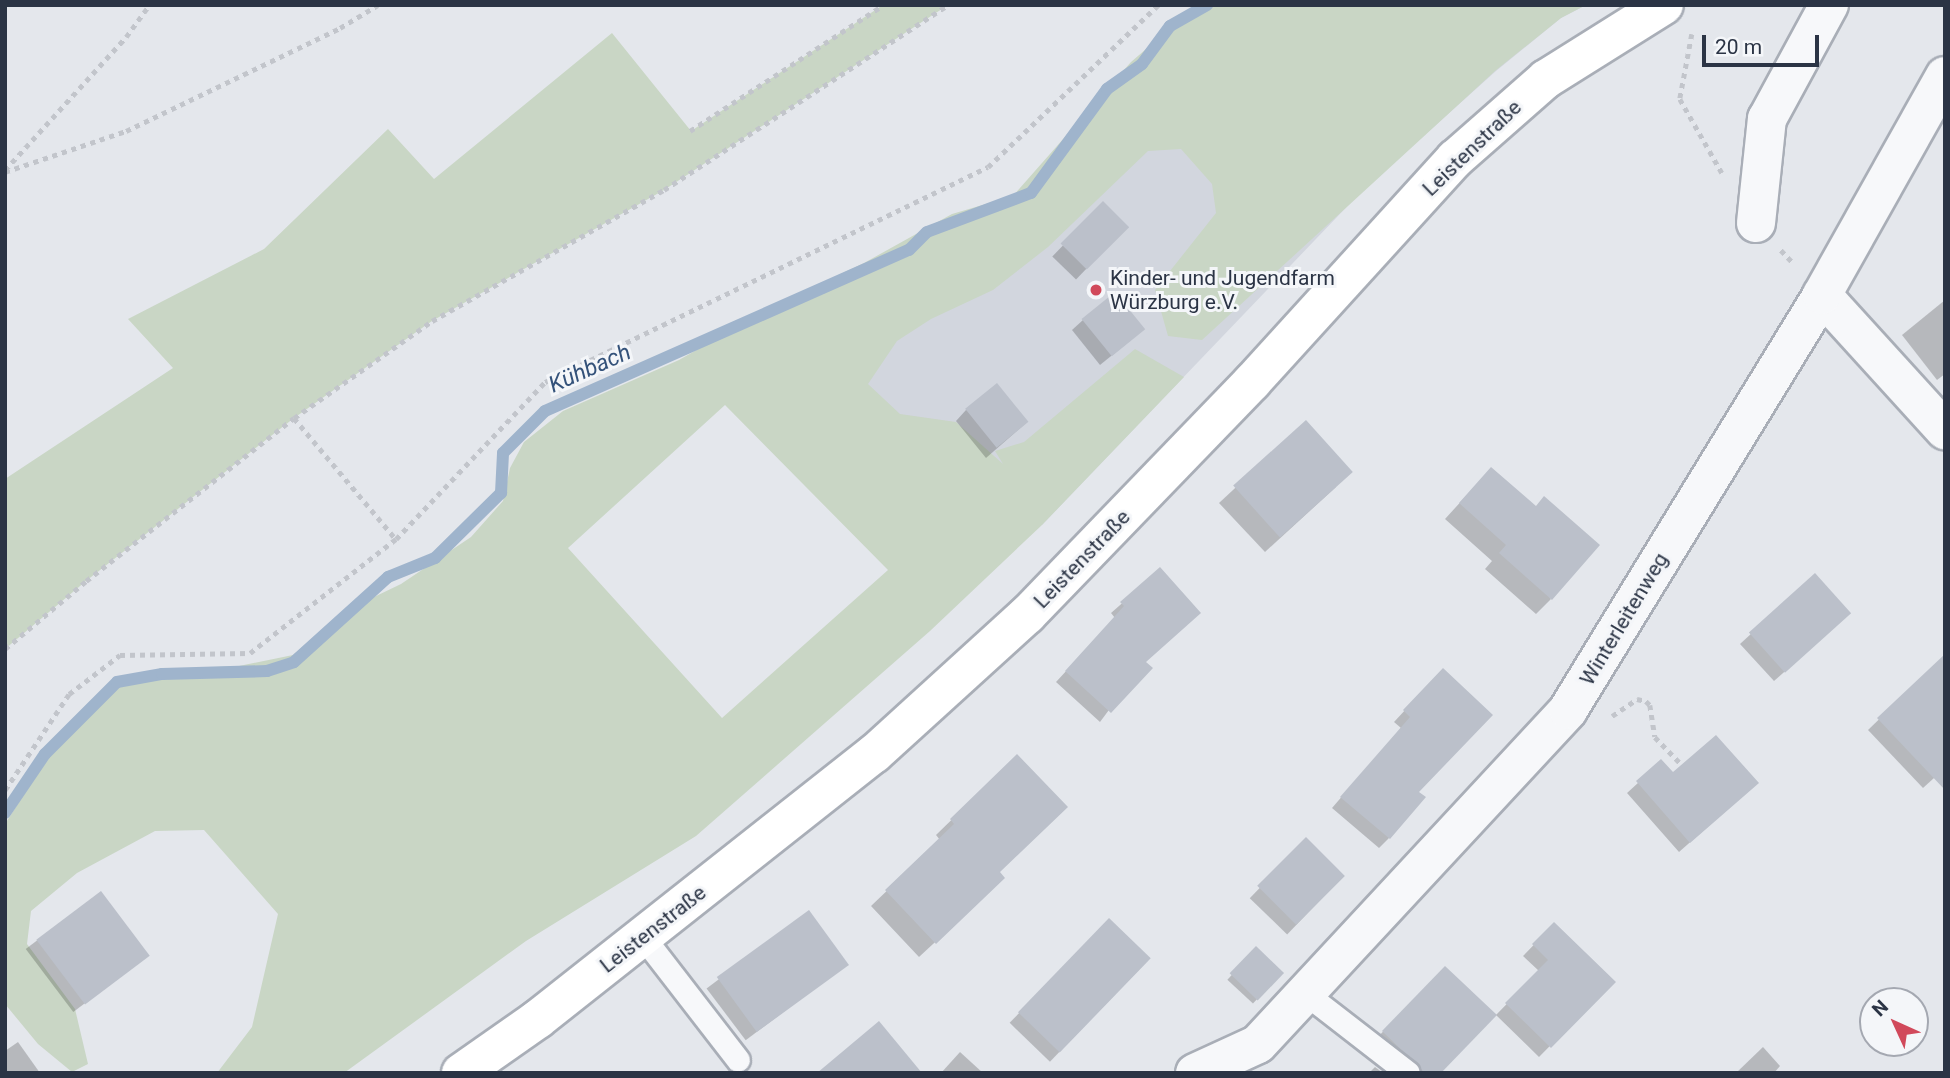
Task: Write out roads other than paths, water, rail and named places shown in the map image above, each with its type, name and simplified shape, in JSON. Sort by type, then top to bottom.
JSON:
[{"type":"main road","name":"Leistenstraße","points":[[461,1073],[538,1019],[874,754],[1027,615],[1252,382],[1455,159],[1546,79],[1664,5]]},
{"type":"street","points":[[1756,223],[1767,119],[1829,5]]},
{"type":"street","name":"Winterleitenweg","points":[[1195,1073],[1256,1058],[1305,993],[1568,710],[1822,295],[1945,76]]},
{"type":"street","points":[[1822,295],[1945,430]]},
{"type":"lane","points":[[643,937],[738,1060]]},
{"type":"lane","points":[[1305,993],[1408,1073]]},
{"type":"waterway","name":"Kühbach","points":[[5,813],[45,754],[117,682],[162,674],[267,671],[294,662],[388,577],[435,558],[501,493],[503,453],[545,411],[909,250],[927,232],[1031,193],[1107,89],[1142,64],[1170,26],[1207,5]]},
{"type":"place","name":"Kinder- und Jugendfarm Würzburg e.V.","points":[[1096,290]]}]
